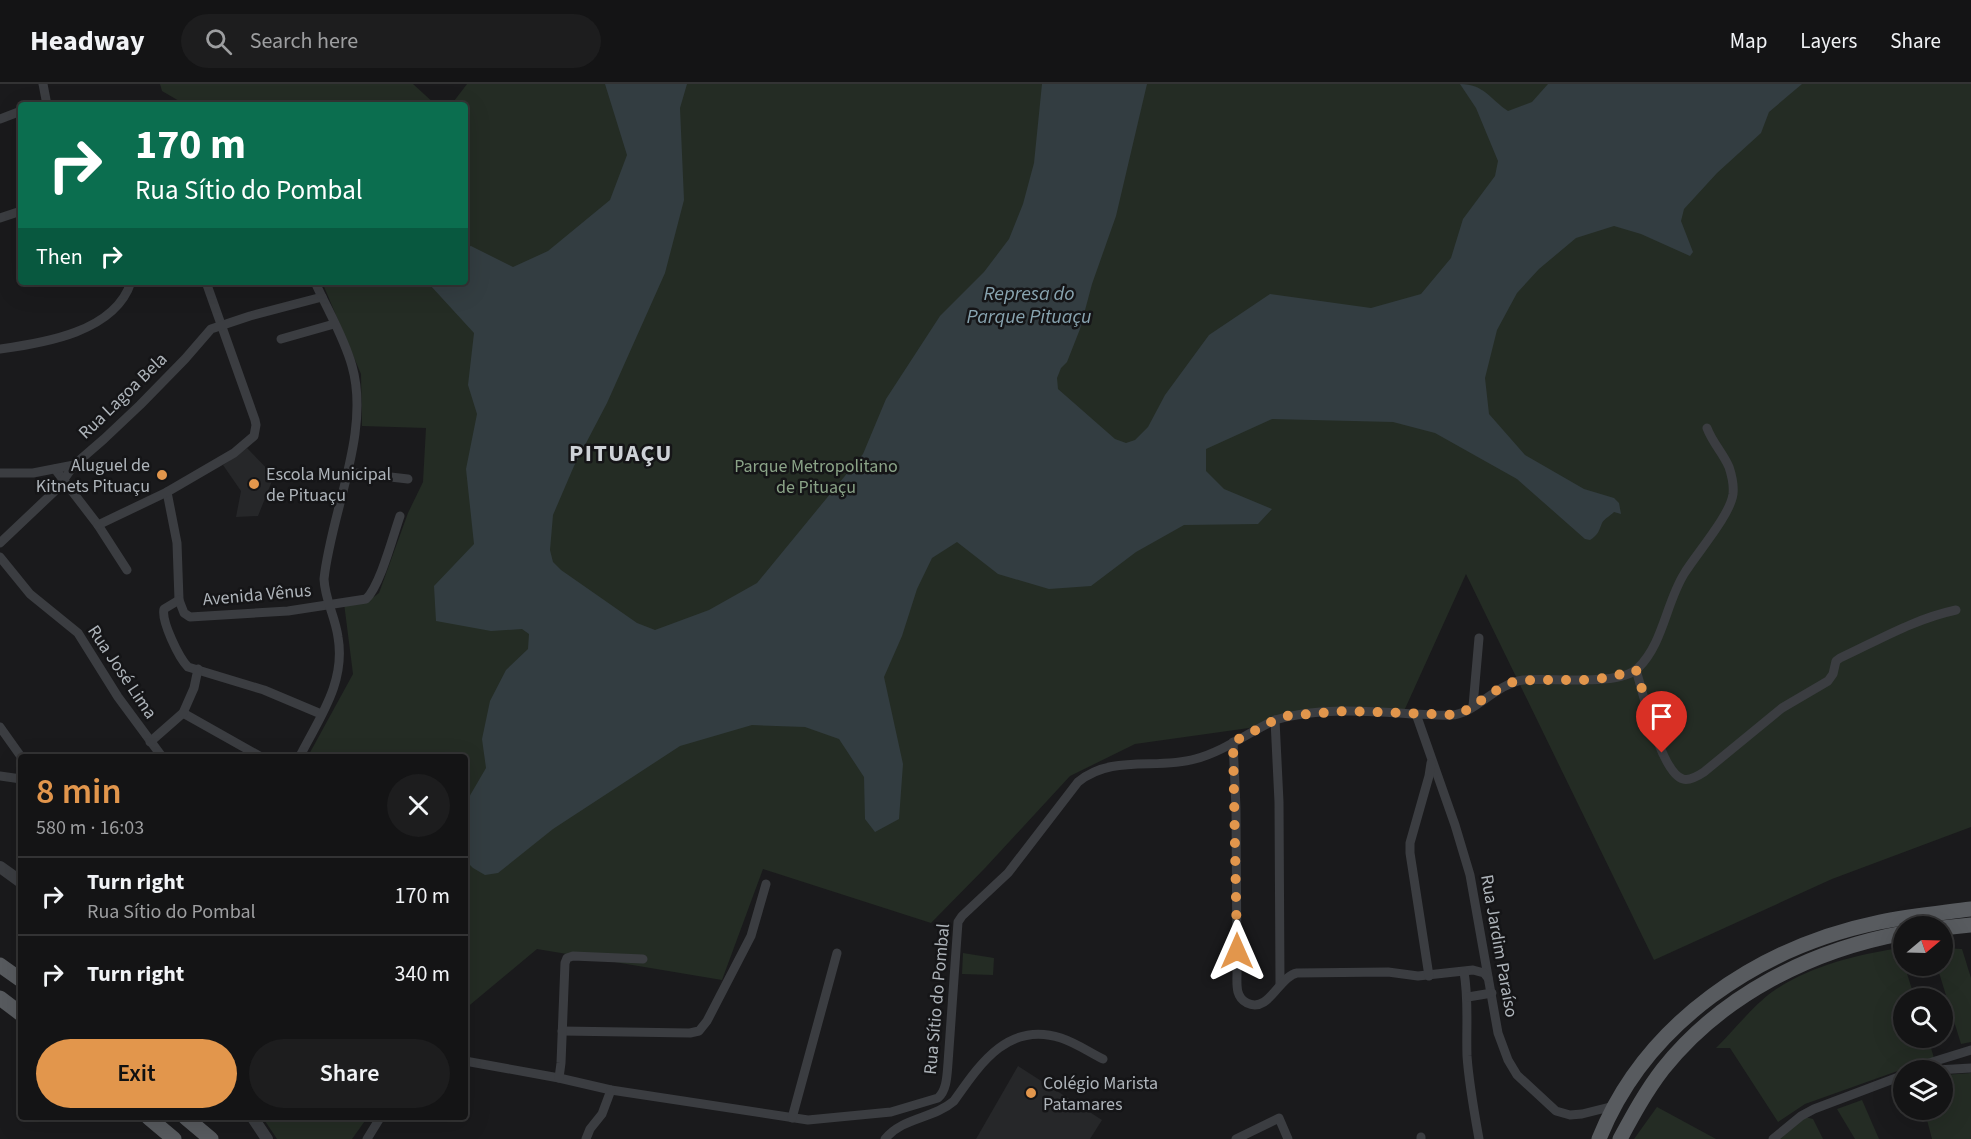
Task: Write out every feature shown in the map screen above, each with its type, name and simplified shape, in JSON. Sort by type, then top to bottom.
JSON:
[{"type":"main road","points":[[1599,1139],[1614,1106],[1638,1068],[1669,1032],[1713,994],[1768,961],[1821,940],[1870,925],[1971,909]]},
{"type":"main road","points":[[1953,927],[1971,925]]},
{"type":"main road","points":[[1620,1139],[1662,1070],[1700,1030],[1724,1010],[1775,976],[1808,960],[1856,943],[1893,935]]},
{"type":"main road","points":[[0,965],[18,978]]},
{"type":"main road","points":[[0,998],[18,1012]]},
{"type":"main road","points":[[151,1120],[174,1139]]},
{"type":"main road","points":[[188,1120],[210,1139]]},
{"type":"street","points":[[43,84],[44,102]]},
{"type":"street","points":[[0,119],[18,112]]},
{"type":"street","points":[[0,218],[18,212]]},
{"type":"street","points":[[0,349],[45,343],[85,328],[117,306],[129,285]]},
{"type":"street","points":[[98,525],[167,492],[234,453],[256,432],[255,420],[207,285]]},
{"type":"street","points":[[301,754],[337,680],[341,660],[336,625],[328,604],[325,587],[326,568],[356,421],[357,388],[352,364],[316,285]]},
{"type":"street","points":[[220,325],[322,297]]},
{"type":"street","points":[[281,339],[334,324]]},
{"type":"street","name":"Rua Lagoa Bela","points":[[0,543],[64,481],[74,465],[140,405],[207,333],[220,325]]},
{"type":"street","points":[[1707,428],[1728,466],[1733,483],[1733,496],[1682,577],[1673,594],[1656,640],[1636,670],[1666,763],[1677,777],[1684,780],[1690,779],[1704,772],[1782,708],[1828,681],[1833,674],[1836,661],[1840,658],[1912,622],[1956,610]]},
{"type":"street","points":[[0,473],[33,473],[74,465]]},
{"type":"street","points":[[55,469],[98,525],[127,570]]},
{"type":"street","points":[[347,472],[408,479]]},
{"type":"street","points":[[167,492],[177,543],[179,600],[164,609],[163,620],[183,661],[193,668],[264,690],[321,714]]},
{"type":"street","name":"Avenida Vênus","points":[[179,600],[184,613],[190,617],[288,611],[361,601],[369,596],[386,558],[400,516]]},
{"type":"street","name":"Rua José Lima","points":[[0,557],[30,594],[78,633],[118,697],[159,754]]},
{"type":"street","points":[[1473,706],[1479,638]]},
{"type":"street","points":[[150,742],[183,713],[194,688],[193,668]]},
{"type":"street","name":"Rua Sítio do Pombal","points":[[468,1062],[611,1090],[792,1118],[820,1120],[905,1110],[943,1094],[956,930],[962,916],[1008,873],[1078,782],[1086,775],[1108,766],[1192,760],[1211,754],[1286,716],[1328,712],[1459,715],[1513,682],[1590,680],[1636,670]]},
{"type":"street","points":[[183,713],[256,754]]},
{"type":"street","name":"Rua Jardim Paraíso","points":[[1416,714],[1461,841],[1470,875],[1498,1033],[1505,1053],[1517,1075],[1556,1111],[1570,1115],[1593,1113],[1614,1106]]},
{"type":"street","points":[[1275,720],[1279,802],[1280,984]]},
{"type":"street","points":[[0,727],[19,754]]},
{"type":"street","points":[[1233,742],[1238,993],[1246,1003],[1254,1005],[1268,999],[1291,974],[1297,973],[1388,972],[1429,976],[1479,971],[1488,978]]},
{"type":"street","points":[[1429,976],[1410,843],[1430,776],[1432,760]]},
{"type":"street","points":[[0,776],[18,779]]},
{"type":"street","points":[[0,867],[18,880]]},
{"type":"street","points":[[562,1031],[690,1033],[699,1031],[707,1021],[748,942],[766,884]]},
{"type":"street","points":[[792,1118],[837,953]]},
{"type":"street","points":[[559,1078],[567,958],[573,956],[643,959]]},
{"type":"street","points":[[1464,972],[1468,997],[1467,1058],[1479,1139]]},
{"type":"street","points":[[1468,997],[1492,993]]},
{"type":"street","points":[[885,1139],[900,1125],[947,1107],[993,1051],[1017,1038],[1032,1035],[1055,1036],[1103,1059]]},
{"type":"street","points":[[1935,1060],[1971,1052],[1971,1066],[1953,1068]]},
{"type":"street","points":[[1773,1139],[1814,1109],[1893,1079]]},
{"type":"street","points":[[586,1139],[590,1129],[602,1114],[611,1090]]},
{"type":"street","points":[[1236,1139],[1278,1119],[1288,1139]]},
{"type":"street","points":[[255,1120],[267,1139]]},
{"type":"street","points":[[367,1139],[380,1120]]},
{"type":"shaded area","name":"Escola Municipal de Pituaçu","points":[[247,448],[274,476],[258,516],[236,517],[241,491],[223,465]]},
{"type":"shaded area","name":"Colégio Marista Patamares","points":[[1018,1066],[1102,1120],[1090,1139],[976,1139]]},
{"type":"green space","points":[[160,84],[413,84],[433,102],[181,102],[162,91]]},
{"type":"green space","name":"Parque Metropolitano de Pituaçu","points":[[467,84],[1971,84],[1971,827],[1832,879],[1654,960],[1466,574],[1404,711],[1287,713],[1249,728],[1135,744],[1070,776],[931,923],[763,869],[722,980],[537,949],[468,1006],[468,754],[309,754],[353,674],[344,603],[367,602],[379,593],[408,513],[423,482],[426,428],[362,426],[361,374],[323,285],[468,285],[468,102],[453,102]]},
{"type":"green space","points":[[1893,949],[1893,976],[1908,976],[1912,988],[1893,988],[1893,1048],[1931,1048],[1934,1058],[1893,1060],[1893,1073],[1805,1104],[1778,1122],[1730,1048],[1716,1048],[1758,1004],[1786,983],[1817,968]]},
{"type":"green space","points":[[1953,949],[1962,949],[1971,978],[1971,1042],[1961,1044],[1953,1018],[1953,988],[1944,988],[1940,976],[1953,976]]},
{"type":"green space","points":[[963,953],[994,958],[993,975],[962,974]]},
{"type":"green space","points":[[1971,1073],[1971,1139],[1932,1139],[1927,1120],[1953,1120],[1953,1074]]},
{"type":"green space","points":[[1862,1100],[1879,1139],[1855,1139],[1837,1109]]},
{"type":"green space","points":[[1657,1107],[1716,1139],[1634,1139]]},
{"type":"green space","points":[[1801,1116],[1813,1119],[1823,1139],[1772,1139]]},
{"type":"green space","points":[[264,1120],[366,1120],[352,1139],[277,1139]]},
{"type":"water","name":"Represa do Parque Pituaçu","points":[[605,84],[687,84],[680,108],[684,200],[665,273],[607,403],[574,466],[553,515],[550,550],[553,562],[561,570],[637,623],[655,630],[709,610],[757,583],[863,454],[886,399],[940,316],[984,272],[1009,239],[1023,204],[1034,163],[1042,84],[1147,84],[1116,216],[1092,284],[1080,329],[1067,362],[1061,368],[1057,378],[1058,389],[1115,439],[1126,443],[1135,440],[1148,427],[1165,395],[1209,335],[1270,294],[1371,308],[1421,294],[1451,258],[1463,219],[1495,176],[1498,161],[1476,108],[1460,84],[1481,89],[1508,111],[1532,102],[1548,84],[1802,84],[1769,112],[1761,133],[1717,173],[1684,209],[1681,221],[1693,252],[1690,256],[1641,234],[1614,226],[1576,238],[1539,269],[1517,293],[1497,330],[1485,378],[1489,414],[1525,455],[1584,489],[1614,498],[1619,503],[1621,514],[1614,512],[1602,523],[1597,535],[1590,540],[1585,539],[1517,479],[1435,433],[1393,422],[1272,419],[1206,449],[1206,471],[1224,489],[1272,509],[1258,524],[1184,525],[1136,552],[1091,586],[1049,589],[998,574],[957,542],[932,558],[917,589],[902,636],[884,677],[903,764],[899,819],[875,832],[865,819],[864,777],[839,739],[805,727],[752,725],[680,746],[553,829],[498,873],[485,875],[468,863],[468,799],[486,768],[482,739],[490,701],[506,670],[528,649],[529,634],[522,629],[491,631],[436,621],[434,586],[474,544],[466,469],[477,414],[468,385],[474,333],[430,285],[468,285],[468,246],[513,267],[548,251],[610,200],[627,155]]},
{"type":"place","name":"Aluguel de Kitnets Pituaçu","points":[[162,475]]},
{"type":"place","name":"Escola Municipal de Pituaçu","points":[[254,484]]},
{"type":"place","name":"Colégio Marista Patamares","points":[[1031,1093]]},
{"type":"district","name":"PITUAÇU","points":[[621,453]]},
{"type":"route","points":[[1237,951],[1233,742],[1251,731],[1286,716],[1328,712],[1459,715],[1513,682],[1590,680],[1623,675],[1636,670],[1662,753]]}]
